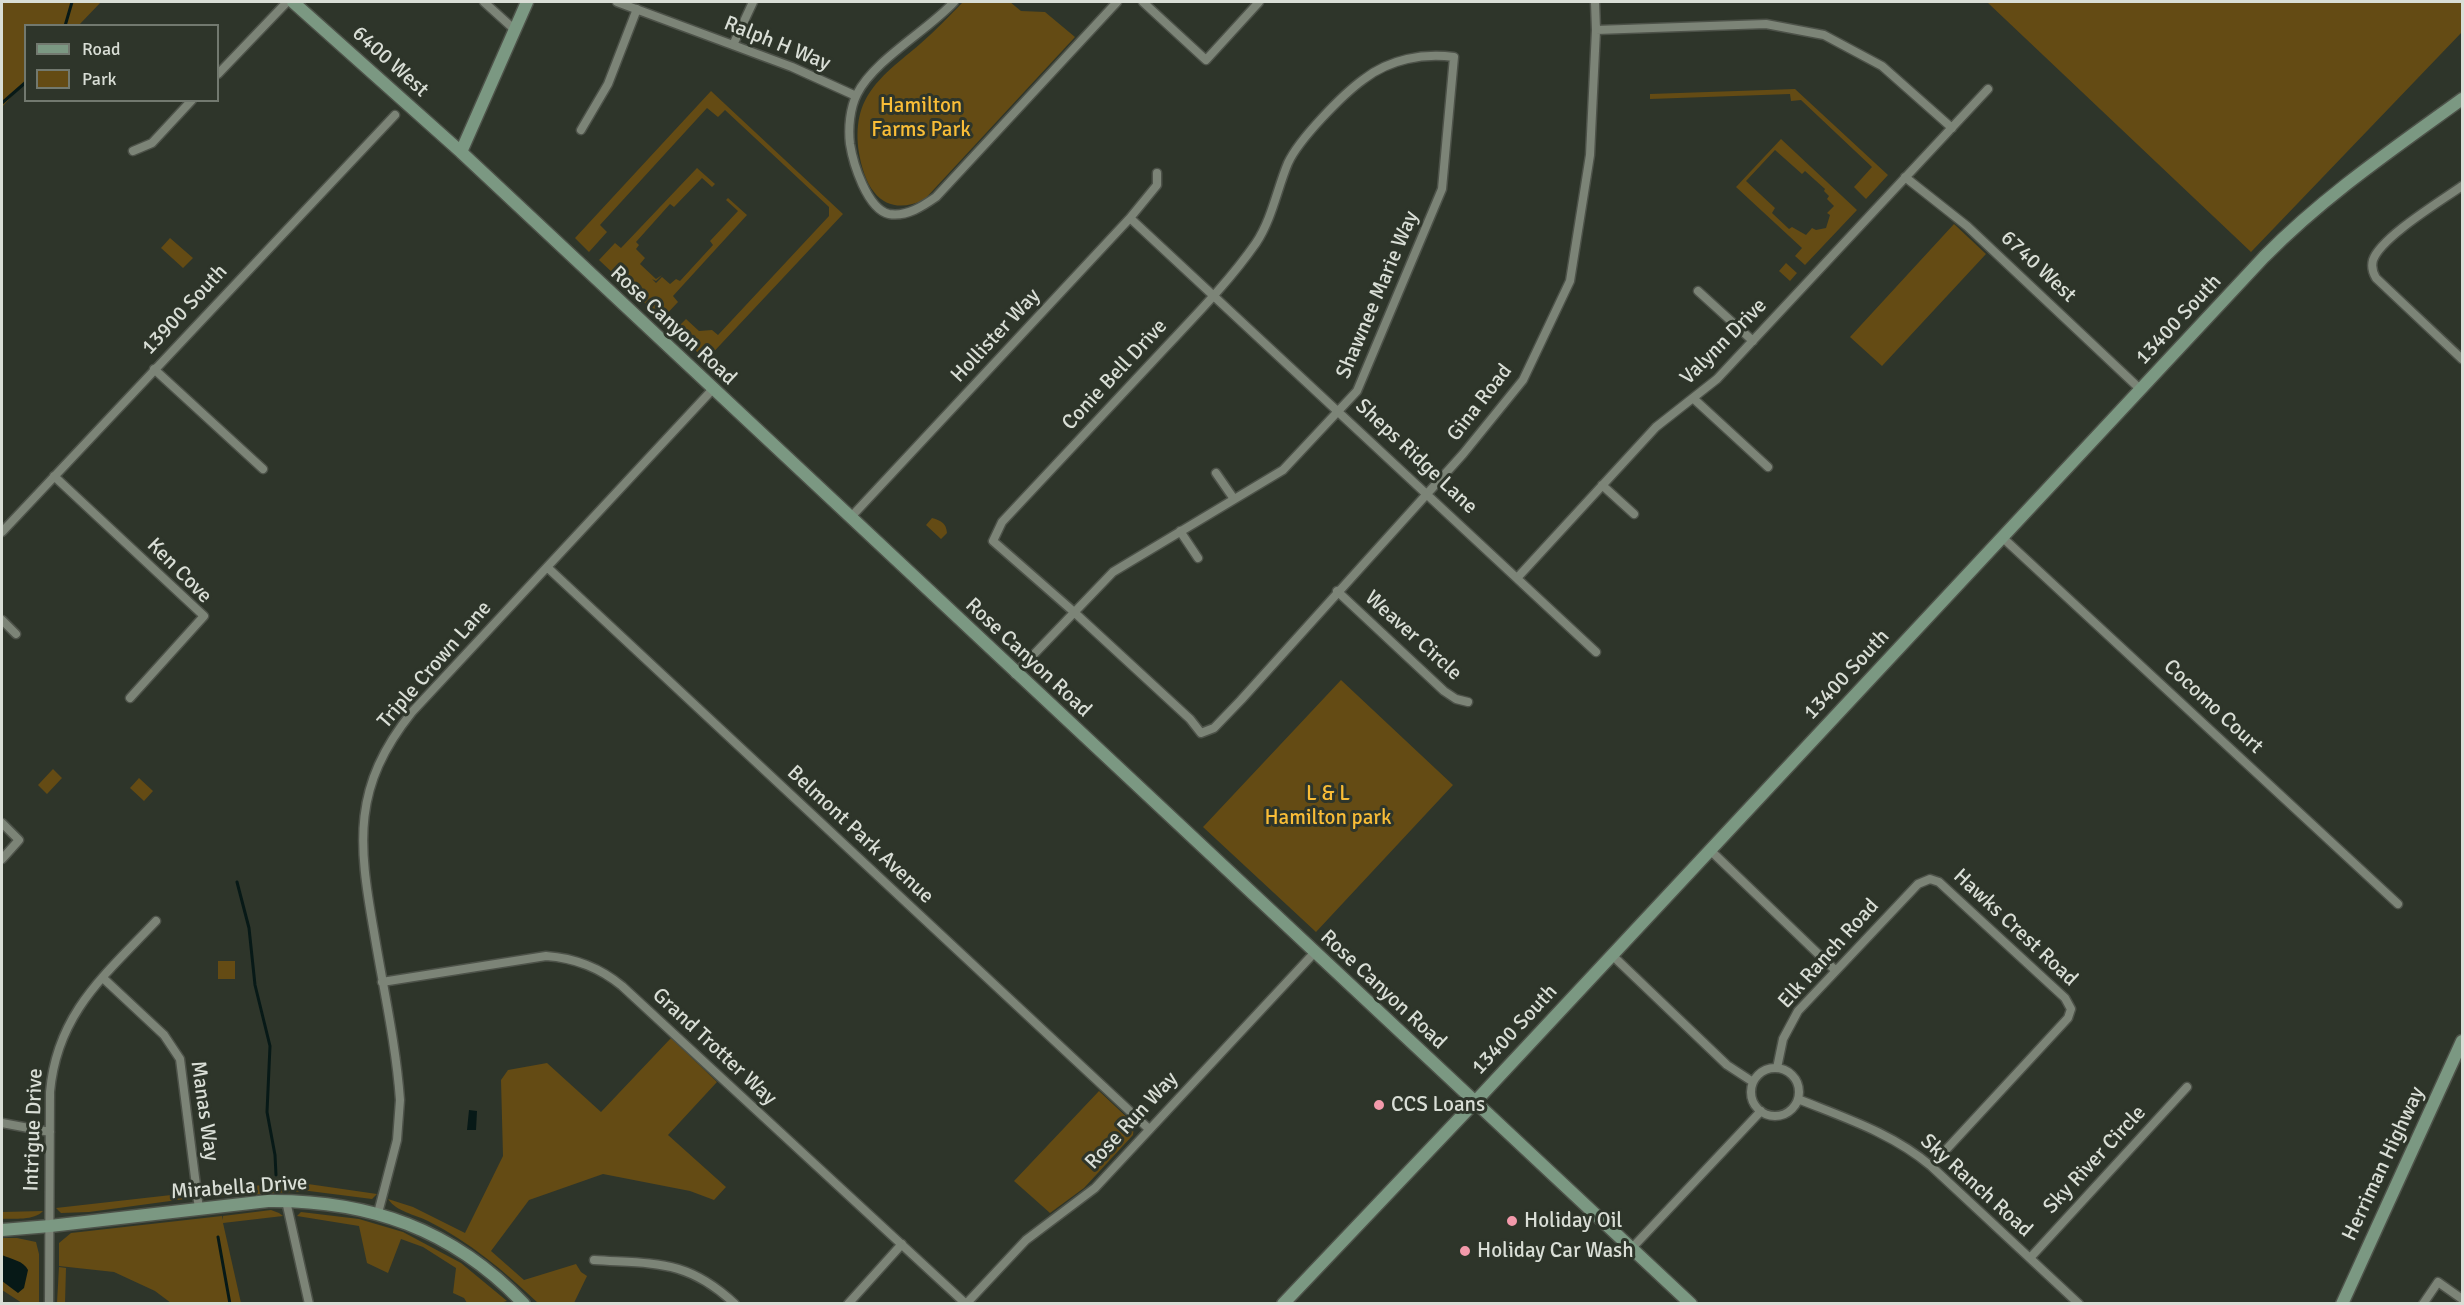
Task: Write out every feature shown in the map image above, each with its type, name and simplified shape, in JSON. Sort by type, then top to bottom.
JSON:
[{"type":"street","points":[[219,73],[287,2]]},
{"type":"street","name":"6400 West","points":[[292,2],[460,152]]},
{"type":"street","points":[[484,2],[515,30]]},
{"type":"street","points":[[460,152],[527,2]]},
{"type":"street","name":"Ralph H Way","points":[[617,2],[792,67],[856,96]]},
{"type":"street","points":[[733,45],[753,2]]},
{"type":"street","points":[[954,2],[879,68],[861,87],[852,107],[850,142],[867,194],[877,206],[889,214],[918,210],[936,197],[1117,2]]},
{"type":"street","points":[[1143,2],[1206,60],[1259,2]]},
{"type":"street","name":"Gina Road","points":[[1201,733],[1214,728],[1463,454],[1524,380],[1570,281],[1590,155],[1596,30],[1595,2]]},
{"type":"street","points":[[581,130],[608,84],[637,9]]},
{"type":"street","points":[[1596,30],[1766,24],[1824,34],[1882,66],[1952,128]]},
{"type":"street","name":"Conie Bell Drive","points":[[1201,733],[1190,719],[993,541],[1002,522],[1215,295],[1256,242],[1265,227],[1289,160],[1326,113],[1365,78],[1386,66],[1404,59],[1434,54],[1454,57]]},
{"type":"street","name":"Shawnee Marie Way","points":[[1015,674],[1113,572],[1283,470],[1357,391],[1442,189],[1454,57]]},
{"type":"street","name":"Valynn Drive","points":[[1518,577],[1656,427],[1718,379],[1988,89]]},
{"type":"street","name":"13400 South","points":[[1283,1304],[1475,1102],[2264,257],[2338,189],[2463,99]]},
{"type":"street","points":[[133,151],[152,143],[190,102]]},
{"type":"street","name":"13900 South","points":[[2,532],[395,115]]},
{"type":"street","name":"Rose Canyon Road","points":[[460,152],[712,390],[851,517],[1015,674],[1691,1304]]},
{"type":"street","name":"Hollister Way","points":[[851,517],[1130,218],[1157,184],[1157,173]]},
{"type":"street","name":"6740 West","points":[[1905,177],[1967,226],[2140,389]]},
{"type":"street","points":[[2462,189],[2388,241],[2375,256],[2372,269],[2376,278],[2463,359]]},
{"type":"street","name":"Sheps Ridge Lane","points":[[1130,218],[1340,411],[1596,652]]},
{"type":"street","points":[[1698,291],[1753,341]]},
{"type":"street","points":[[154,369],[263,469]]},
{"type":"street","name":"Triple Crown Lane","points":[[378,1213],[395,1153],[400,1106],[397,1073],[362,855],[365,807],[375,772],[391,740],[412,712],[712,390]]},
{"type":"street","points":[[1694,399],[1767,467]]},
{"type":"street","points":[[1216,473],[1234,499]]},
{"type":"street","name":"Ken Cove","points":[[54,476],[204,616],[130,698]]},
{"type":"street","points":[[1602,485],[1634,514]]},
{"type":"street","points":[[1180,531],[1198,558]]},
{"type":"street","name":"Cocomo Court","points":[[2002,537],[2398,904]]},
{"type":"street","name":"Belmont Park Avenue","points":[[547,567],[1149,1129]]},
{"type":"street","name":"Weaver Circle","points":[[1338,591],[1444,691],[1456,699],[1468,702]]},
{"type":"street","points":[[2,620],[16,634]]},
{"type":"street","points":[[2,824],[19,840],[2,859]]},
{"type":"street","points":[[1710,850],[1836,970]]},
{"type":"street","name":"Elk Ranch Road","points":[[1777,1068],[1780,1048],[1792,1020],[1805,1003],[1918,884],[1930,879]]},
{"type":"street","name":"Hawks Crest Road","points":[[1930,879],[1939,882],[1969,909],[2065,998],[2071,1009],[2068,1018],[1931,1167]]},
{"type":"street","name":"Intrigue Drive","points":[[49,1304],[51,1076],[59,1044],[73,1014],[156,921]]},
{"type":"street","name":"Rose Run Way","points":[[966,1304],[1026,1240],[1089,1193],[1315,952]]},
{"type":"street","points":[[1612,955],[1727,1065],[1753,1082]]},
{"type":"street","name":"Grand Trotter Way","points":[[382,982],[534,957],[569,959],[592,966],[622,986],[966,1304]]},
{"type":"street","name":"Manas Way","points":[[103,978],[164,1035],[180,1059],[199,1209]]},
{"type":"street","name":"Herriman Highway","points":[[2342,1304],[2463,1041]]},
{"type":"street","points":[[1777,1068],[1787,1071],[1795,1078],[1799,1088],[1798,1099],[1793,1108],[1785,1114],[1775,1116],[1761,1111],[1752,1098],[1753,1082],[1760,1073],[1777,1068]]},
{"type":"street","name":"Sky River Circle","points":[[2030,1258],[2187,1087]]},
{"type":"street","name":"Sky Ranch Road","points":[[1798,1099],[1887,1136],[1910,1150],[2079,1304]]},
{"type":"street","points":[[1632,1248],[1761,1111]]},
{"type":"street","points":[[2,1123],[50,1132]]},
{"type":"street","points":[[286,1201],[309,1304]]},
{"type":"street","name":"Mirabella Drive","points":[[2,1230],[286,1201],[336,1204],[378,1213],[411,1224],[456,1247],[485,1268],[524,1304]]},
{"type":"street","points":[[848,1304],[902,1244]]},
{"type":"street","points":[[594,1260],[663,1264],[685,1270],[716,1286],[735,1304]]},
{"type":"street","points":[[2423,1304],[2438,1282],[2463,1299]]},
{"type":"green space","points":[[2,2],[101,2],[80,24],[24,24],[24,83],[2,107]]},
{"type":"green space","name":"Hamilton Farms Park","points":[[963,2],[1010,2],[1021,11],[1045,12],[1075,37],[924,200],[910,205],[885,202],[871,188],[861,163],[858,133],[864,102],[881,78]]},
{"type":"green space","points":[[1987,2],[2462,2],[2462,32],[2251,252]]},
{"type":"green space","points":[[1795,89],[1888,175],[1866,199],[1854,187],[1872,167],[1801,100],[1791,101],[1790,94],[1650,99],[1650,94]]},
{"type":"green space","points":[[711,91],[843,214],[706,360],[674,331],[686,319],[699,331],[712,330],[718,335],[829,216],[829,207],[725,110],[718,117],[707,108],[600,225],[607,232],[589,252],[575,238]]},
{"type":"green space","points":[[1781,139],[1857,210],[1805,265],[1795,256],[1802,248],[1736,187]],"holes":[[[1775,150],[1802,174],[1805,171],[1825,189],[1824,191],[1829,196],[1827,199],[1834,206],[1827,213],[1830,215],[1826,228],[1816,230],[1812,228],[1806,235],[1792,227],[1789,229],[1772,213],[1775,208],[1746,181]]]},
{"type":"green space","points":[[697,168],[715,184],[712,187],[702,178],[674,207],[670,204],[636,242],[639,245],[636,249],[645,258],[640,264],[656,279],[662,275],[656,281],[652,279],[656,283],[662,277],[670,284],[676,279],[680,281],[713,245],[710,241],[738,211],[726,200],[728,198],[747,215],[673,296],[678,302],[662,319],[599,260],[615,243],[621,248]]},
{"type":"green space","points":[[1954,224],[1986,254],[1882,366],[1850,337]]},
{"type":"green space","points":[[170,238],[193,258],[183,268],[161,248]]},
{"type":"green space","points":[[1786,263],[1797,273],[1790,281],[1779,271]]},
{"type":"green space","points":[[932,518],[941,521],[946,527],[947,533],[941,539],[926,525]]},
{"type":"green space","name":"L & L Hamilton park","points":[[1341,680],[1453,785],[1316,932],[1203,827]]},
{"type":"green space","points":[[53,769],[62,778],[47,794],[38,785]]},
{"type":"green space","points":[[139,778],[153,791],[144,801],[130,788]]},
{"type":"green space","points":[[218,961],[235,961],[235,979],[218,979]]},
{"type":"green space","points":[[671,1038],[717,1082],[668,1135],[726,1187],[714,1200],[690,1191],[603,1174],[529,1200],[491,1251],[524,1280],[576,1264],[587,1276],[574,1303],[538,1303],[472,1248],[443,1229],[401,1210],[388,1199],[413,1207],[465,1233],[503,1156],[501,1080],[508,1070],[547,1063],[601,1112]]},
{"type":"green space","points":[[1099,1091],[1134,1124],[1133,1135],[1084,1188],[1050,1213],[1014,1181]]},
{"type":"green space","points":[[308,1184],[377,1194],[372,1199],[309,1191],[210,1197],[203,1192],[262,1185]]},
{"type":"green space","points":[[189,1193],[185,1199],[89,1212],[61,1213],[56,1208]]},
{"type":"green space","points":[[271,1210],[283,1216],[223,1223],[241,1303],[171,1303],[155,1291],[114,1272],[59,1266],[59,1243],[71,1233],[222,1216],[223,1220],[223,1216]]},
{"type":"green space","points":[[43,1211],[29,1218],[2,1219],[2,1212]]},
{"type":"green space","points":[[301,1212],[359,1219],[403,1232],[461,1263],[507,1301],[467,1303],[464,1298],[453,1293],[456,1268],[423,1247],[401,1239],[388,1273],[367,1263],[359,1226],[297,1216]]},
{"type":"green space","points":[[2,1238],[36,1242],[39,1254],[39,1303],[22,1303],[2,1290]]},
{"type":"green space","points":[[59,1267],[66,1268],[65,1303],[57,1303]]},
{"type":"shaded area","points":[[469,1110],[477,1111],[476,1130],[467,1130]]},
{"type":"shaded area","points":[[2,1255],[20,1262],[28,1270],[24,1288],[18,1293],[2,1281]]},
{"type":"waterway","points":[[66,24],[72,2]]},
{"type":"waterway","points":[[2,103],[24,84]]},
{"type":"waterway","points":[[237,882],[249,928],[255,985],[270,1046],[267,1112],[275,1155],[276,1175]]},
{"type":"waterway","points":[[218,1237],[230,1304]]},
{"type":"place","name":"CCS Loans","points":[[1379,1105]]},
{"type":"place","name":"Holiday Oil","points":[[1512,1221]]},
{"type":"place","name":"Holiday Car Wash","points":[[1465,1251]]}]
